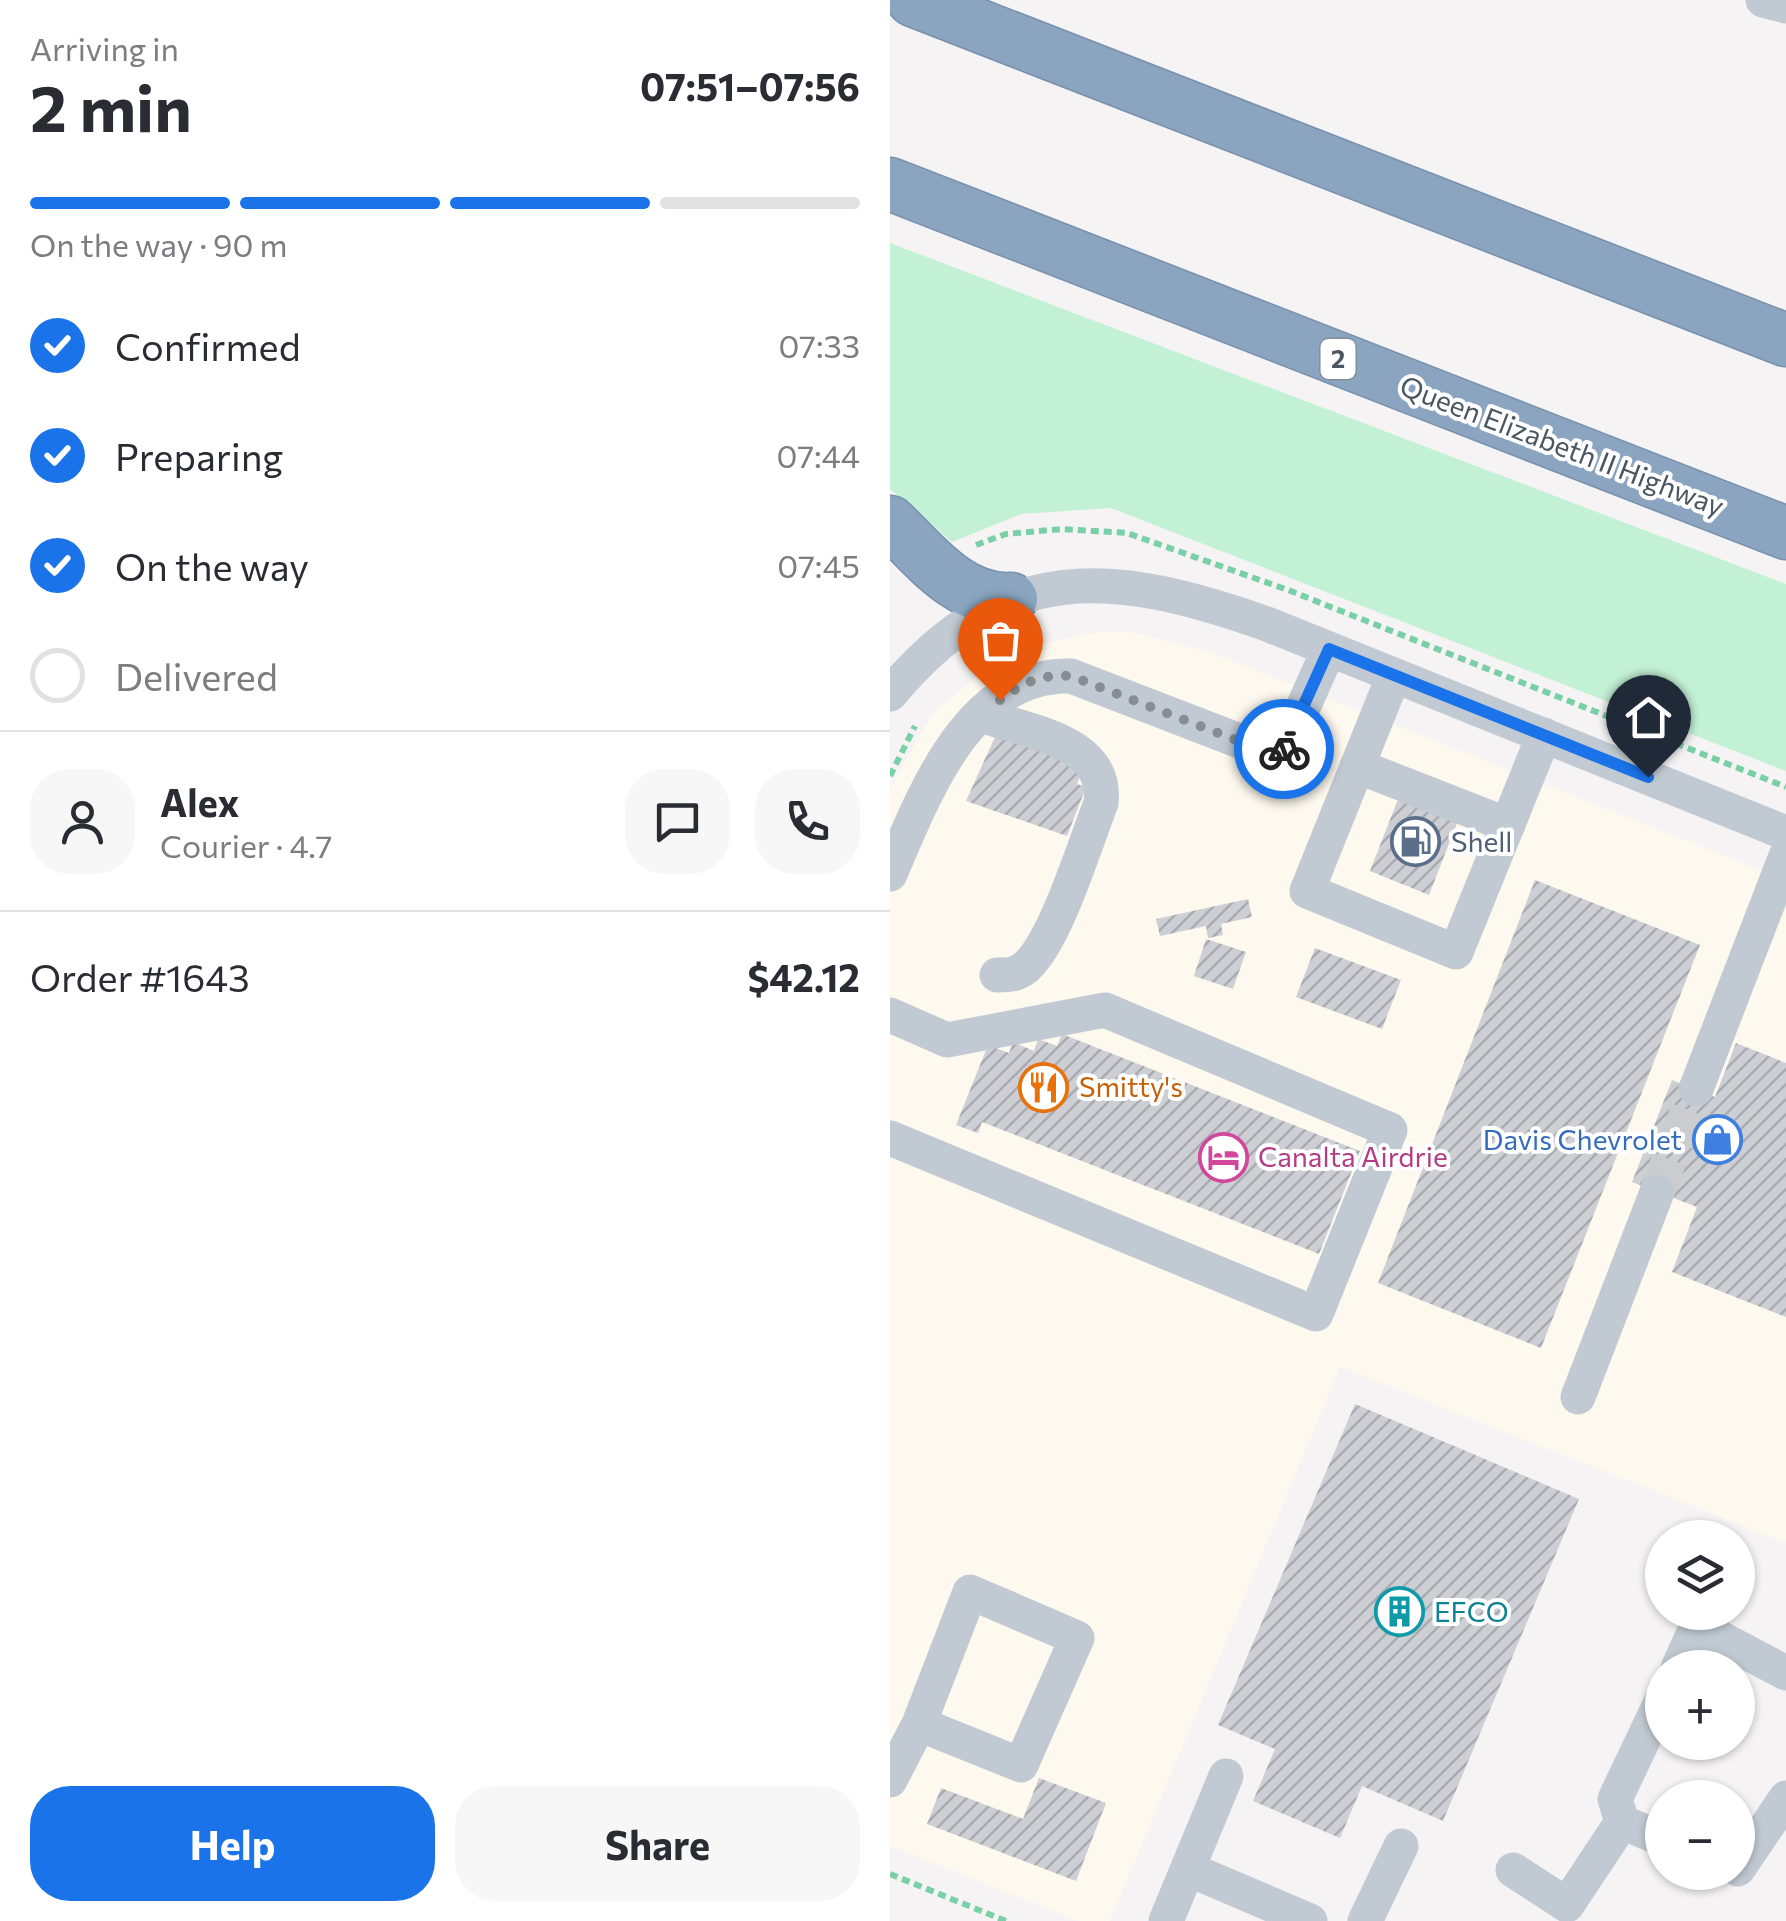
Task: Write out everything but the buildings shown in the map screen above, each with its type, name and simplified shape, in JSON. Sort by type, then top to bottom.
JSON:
[{"type":"highway","points":[[912,0],[1786,340]]},
{"type":"highway","name":"Queen Elizabeth II Highway","points":[[890,184],[1786,534]]},
{"type":"highway","points":[[890,522],[954,582],[983,598],[1011,599]]},
{"type":"street","points":[[1762,0],[1786,6]]},
{"type":"street","points":[[890,694],[919,658],[1011,599],[1098,582],[1139,586],[1199,600],[1329,649],[1786,833]]},
{"type":"street","points":[[890,874],[900,824],[943,759],[982,715],[1019,685],[1051,675],[1071,676],[1280,757],[1329,649]]},
{"type":"street","points":[[1394,675],[1306,891],[1456,952],[1544,735]]},
{"type":"street","points":[[982,715],[1081,751],[1095,764],[1103,781],[1101,803],[1046,940],[1027,966],[1012,975],[997,974]]},
{"type":"street","points":[[1357,766],[1508,825]]},
{"type":"street","points":[[1696,1089],[1786,856]]},
{"type":"street","points":[[890,1015],[947,1040],[1105,1010],[1390,1130],[1316,1314],[890,1138]]},
{"type":"street","points":[[1578,1398],[1657,1192]]},
{"type":"street","points":[[890,1780],[919,1724],[970,1592],[1077,1638],[1021,1765],[919,1724]]},
{"type":"street","points":[[1687,1650],[1698,1626],[1743,1650]]},
{"type":"street","points":[[1755,1656],[1786,1673]]},
{"type":"street","points":[[1622,1822],[1615,1800],[1645,1736]]},
{"type":"street","points":[[1166,1921],[1226,1776]]},
{"type":"street","points":[[1755,1844],[1786,1798]]},
{"type":"street","points":[[1622,1822],[1645,1831]]},
{"type":"street","points":[[1513,1870],[1567,1905],[1622,1822]]},
{"type":"street","points":[[1364,1921],[1401,1846]]},
{"type":"street","points":[[1188,1868],[1310,1921]]},
{"type":"path","points":[[890,776],[915,726]]},
{"type":"path","points":[[890,1874],[1006,1921]]},
{"type":"shaded area","points":[[1099,632],[1132,632],[1216,654],[1786,880],[1786,1543],[1755,1531],[1755,1520],[1728,1520],[1340,1367],[1110,1921],[1077,1921],[890,1846],[890,788],[932,714],[991,664],[1036,645]]},
{"type":"green space","points":[[890,243],[1786,584],[1786,771],[1111,508],[1021,514],[952,542],[890,489]]},
{"type":"tunnel","points":[[1657,1192],[1696,1089]]},
{"type":"way so far","points":[[1000,700],[1019,685],[1051,675],[1071,676],[1280,757],[1284,749]]},
{"type":"place","name":"Shell","points":[[1416,842]]},
{"type":"place","name":"Smitty's","points":[[1044,1087]]},
{"type":"place","name":"Davis Chevrolet","points":[[1717,1140]]},
{"type":"place","name":"Canalta Airdrie","points":[[1223,1157]]},
{"type":"place","name":"EFCO","points":[[1399,1612]]},
{"type":"route","points":[[1284,749],[1329,649],[1648,777]]}]
